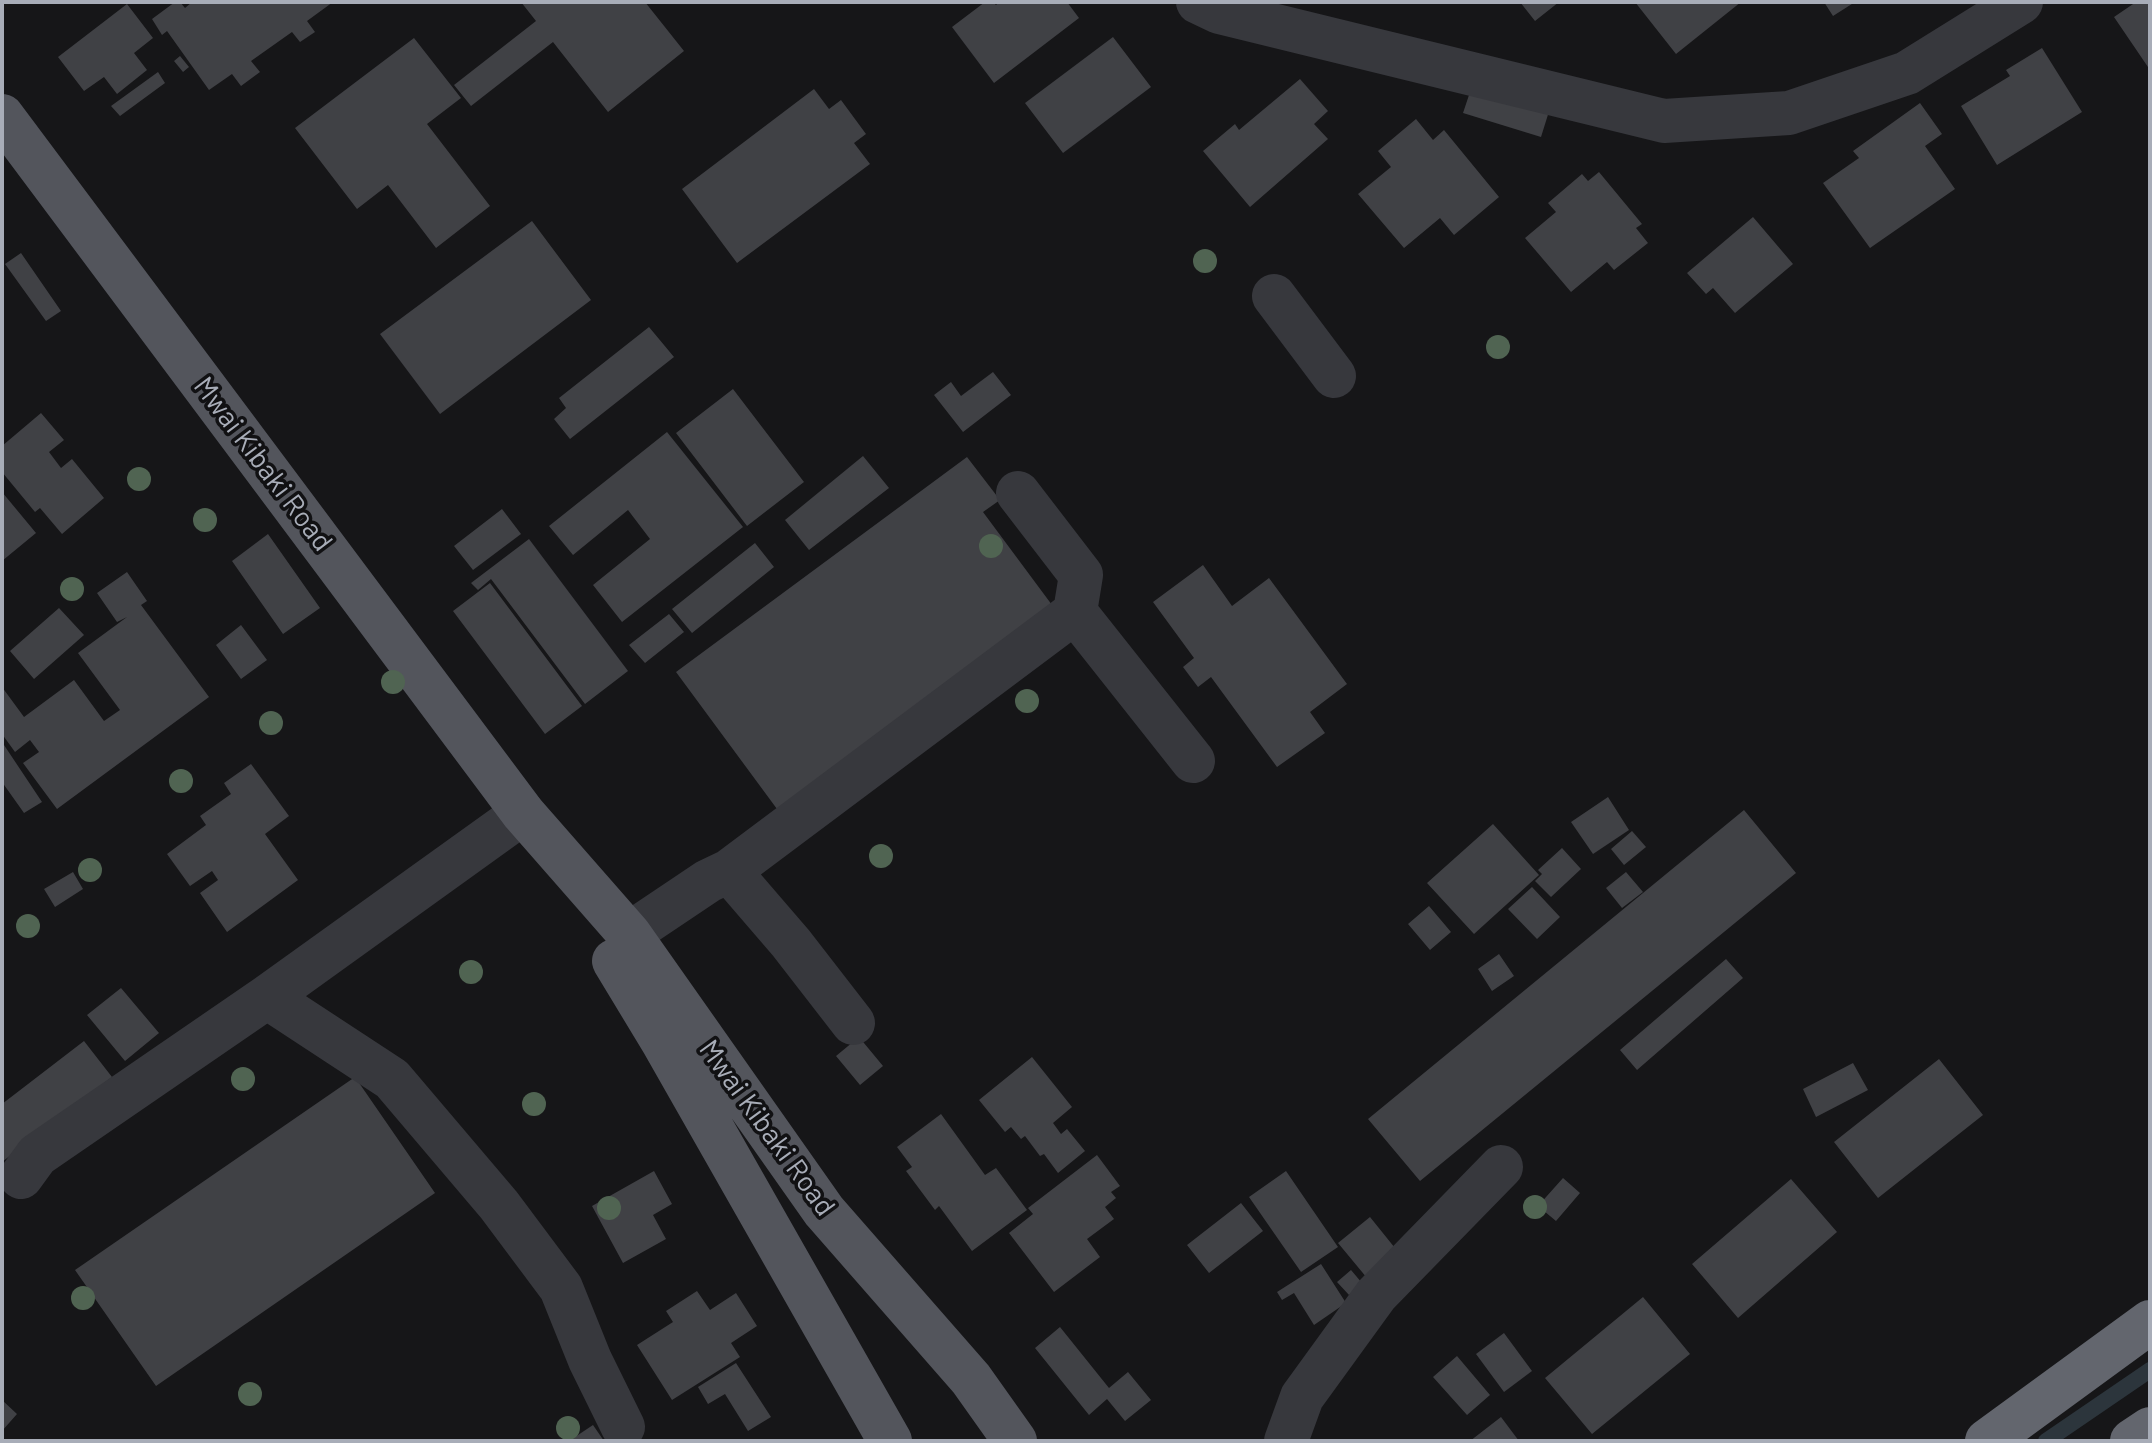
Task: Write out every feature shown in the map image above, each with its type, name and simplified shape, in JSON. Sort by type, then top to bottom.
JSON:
[{"type":"highway","points":[[1987,1441],[2150,1322]]},
{"type":"highway","points":[[2132,1441],[2150,1429]]},
{"type":"main road","name":"Mwai Kibaki Road","points":[[2,116],[523,813],[629,934],[824,1211],[971,1379],[1015,1441]]},
{"type":"main road","name":"Mwai Kibaki Road","points":[[523,813],[663,1042],[890,1441]]},
{"type":"street","points":[[1198,2],[1219,12],[1664,121],[1789,113],[1907,73],[2021,2]]},
{"type":"street","points":[[1274,296],[1334,376]]},
{"type":"street","points":[[629,934],[708,881],[729,871],[1075,612],[1081,575],[1018,493]]},
{"type":"street","points":[[1075,612],[1193,761]]},
{"type":"street","points":[[21,1177],[37,1155],[267,997],[523,813]]},
{"type":"street","points":[[729,871],[791,943],[853,1023]]},
{"type":"street","points":[[267,997],[392,1079],[499,1205],[561,1288],[590,1360],[623,1427]]},
{"type":"street","points":[[1286,1441],[1302,1397],[1376,1295],[1501,1167]]},
{"type":"building","points":[[175,2],[180,2],[185,8],[192,2],[333,2],[307,21],[315,32],[300,42],[292,32],[251,61],[260,72],[241,86],[232,74],[209,90],[167,31],[162,35],[152,19]]},
{"type":"building","points":[[521,2],[645,2],[684,51],[608,112],[553,42],[471,106],[454,85],[536,21]]},
{"type":"building","points":[[985,2],[996,5],[999,2],[1067,2],[1079,18],[994,83],[952,27]]},
{"type":"building","points":[[1520,2],[1559,2],[1535,21]]},
{"type":"building","points":[[1635,2],[1741,2],[1676,54]]},
{"type":"building","points":[[1824,2],[1855,2],[1833,16]]},
{"type":"building","points":[[2136,2],[2150,2],[2150,70],[2114,17]]},
{"type":"building","points":[[127,4],[153,38],[134,53],[147,70],[117,94],[104,77],[84,91],[58,57]]},
{"type":"building","points":[[1113,37],[1151,87],[1063,153],[1025,103]]},
{"type":"building","points":[[414,38],[461,98],[427,124],[490,206],[436,248],[388,185],[357,209],[295,128]]},
{"type":"building","points":[[2042,48],[2082,112],[1997,165],[1961,106],[2010,76],[2006,70]]},
{"type":"building","points":[[180,56],[189,67],[183,72],[174,61]]},
{"type":"building","points":[[158,72],[165,83],[120,116],[111,106]]},
{"type":"building","points":[[1300,79],[1328,111],[1314,124],[1328,139],[1250,207],[1203,151],[1235,124],[1239,130]]},
{"type":"building","points":[[1474,80],[1551,105],[1541,137],[1463,113]]},
{"type":"building","points":[[814,89],[829,109],[841,100],[866,134],[854,143],[870,164],[737,263],[682,189]]},
{"type":"building","points":[[1920,103],[1942,134],[1925,146],[1955,189],[1870,248],[1823,183],[1859,158],[1853,151]]},
{"type":"building","points":[[1416,119],[1433,140],[1444,130],[1499,197],[1454,235],[1440,218],[1404,248],[1358,194],[1391,167],[1378,151]]},
{"type":"building","points":[[1599,172],[1642,224],[1636,228],[1648,243],[1614,270],[1607,262],[1571,292],[1525,238],[1556,212],[1548,203],[1582,174],[1588,181]]},
{"type":"building","points":[[1753,217],[1793,264],[1735,313],[1713,288],[1706,294],[1687,273]]},
{"type":"building","points":[[532,221],[591,300],[440,414],[380,334]]},
{"type":"building","points":[[21,253],[61,311],[46,321],[5,264]]},
{"type":"building","points":[[649,327],[674,357],[570,439],[554,419],[566,408],[559,398]]},
{"type":"building","points":[[993,372],[1011,395],[963,432],[934,395],[951,382],[961,396]]},
{"type":"building","points":[[733,389],[804,482],[747,526],[676,433]]},
{"type":"building","points":[[41,413],[64,440],[49,452],[61,468],[72,459],[104,498],[62,534],[40,508],[35,512],[2,472],[2,446]]},
{"type":"building","points":[[667,432],[743,527],[622,622],[593,585],[650,539],[628,510],[573,555],[549,526]]},
{"type":"building","points":[[863,456],[889,488],[809,550],[785,520]]},
{"type":"building","points":[[967,457],[1000,500],[983,512],[1052,605],[777,809],[676,672]]},
{"type":"building","points":[[2,492],[36,533],[2,561]]},
{"type":"building","points":[[502,509],[521,534],[473,570],[454,546]]},
{"type":"building","points":[[268,534],[320,608],[283,634],[232,561]]},
{"type":"building","points":[[529,539],[628,671],[585,704],[491,579],[478,590],[471,583]]},
{"type":"building","points":[[755,543],[774,567],[692,633],[672,609]]},
{"type":"building","points":[[1203,565],[1232,606],[1269,578],[1347,684],[1310,712],[1325,733],[1277,767],[1211,677],[1198,687],[1183,667],[1194,658],[1153,602]]},
{"type":"building","points":[[127,572],[147,601],[141,605],[209,697],[57,809],[23,763],[39,752],[30,740],[15,752],[2,734],[2,687],[24,717],[74,680],[104,721],[120,710],[78,653],[127,617],[117,622],[97,593]]},
{"type":"building","points":[[490,583],[582,706],[545,734],[453,611]]},
{"type":"building","points":[[59,608],[84,635],[34,679],[10,651]]},
{"type":"building","points":[[669,614],[684,632],[645,663],[629,645]]},
{"type":"building","points":[[241,625],[267,660],[241,679],[216,645]]},
{"type":"building","points":[[2,742],[42,802],[24,813],[2,782]]},
{"type":"building","points":[[251,764],[289,816],[265,834],[298,880],[227,932],[200,893],[218,880],[212,871],[190,886],[167,854],[206,825],[200,816],[231,794],[224,783]]},
{"type":"building","points":[[1608,797],[1629,830],[1593,854],[1571,822]]},
{"type":"building","points":[[1744,810],[1796,873],[1420,1181],[1368,1119]]},
{"type":"building","points":[[1493,824],[1539,875],[1474,934],[1427,883]]},
{"type":"building","points":[[1632,831],[1646,847],[1624,865],[1611,849]]},
{"type":"building","points":[[1562,848],[1581,869],[1551,897],[1535,881],[1542,874],[1538,870]]},
{"type":"building","points":[[73,872],[83,889],[55,907],[44,889]]},
{"type":"building","points":[[1626,872],[1643,892],[1622,908],[1606,888]]},
{"type":"building","points":[[1532,887],[1560,917],[1537,939],[1508,909]]},
{"type":"building","points":[[1429,906],[1451,932],[1430,950],[1408,924]]},
{"type":"building","points":[[1499,954],[1514,976],[1492,991],[1478,969]]},
{"type":"building","points":[[1726,959],[1743,978],[1637,1070],[1620,1050]]},
{"type":"building","points":[[121,988],[159,1033],[125,1061],[87,1015]]},
{"type":"building","points":[[859,1037],[883,1066],[860,1085],[836,1056]]},
{"type":"building","points":[[84,1041],[112,1077],[2,1162],[2,1104]]},
{"type":"building","points":[[1032,1057],[1072,1107],[1053,1123],[1061,1134],[1067,1129],[1085,1151],[1058,1173],[1025,1136],[1021,1139],[1011,1127],[1005,1132],[979,1100]]},
{"type":"building","points":[[1939,1059],[1983,1115],[1878,1198],[1834,1142]]},
{"type":"building","points":[[1853,1063],[1868,1090],[1816,1117],[1803,1089]]},
{"type":"building","points":[[355,1077],[435,1193],[156,1386],[75,1270]]},
{"type":"building","points":[[941,1114],[985,1175],[996,1168],[1027,1210],[972,1251],[939,1206],[935,1210],[906,1171],[912,1167],[897,1147]]},
{"type":"building","points":[[1097,1155],[1120,1186],[1111,1192],[1116,1198],[1105,1207],[1114,1219],[1087,1239],[1100,1257],[1054,1292],[1009,1233],[1033,1214],[1028,1208]]},
{"type":"building","points":[[654,1171],[672,1204],[653,1215],[666,1239],[623,1263],[592,1206]]},
{"type":"building","points":[[1286,1171],[1338,1247],[1301,1272],[1249,1197]]},
{"type":"building","points":[[1563,1178],[1580,1193],[1556,1221],[1538,1206]]},
{"type":"building","points":[[1791,1179],[1837,1232],[1738,1318],[1692,1264]]},
{"type":"building","points":[[1241,1203],[1263,1231],[1209,1273],[1187,1245]]},
{"type":"building","points":[[1370,1217],[1399,1253],[1367,1278],[1338,1243]]},
{"type":"building","points":[[1321,1264],[1346,1303],[1314,1325],[1294,1293],[1282,1300],[1277,1292]]},
{"type":"building","points":[[1351,1270],[1362,1283],[1349,1295],[1337,1282]]},
{"type":"building","points":[[697,1291],[710,1310],[736,1293],[757,1326],[731,1343],[740,1357],[672,1400],[637,1345],[673,1322],[666,1311]]},
{"type":"building","points":[[1643,1297],[1690,1354],[1592,1434],[1545,1378]]},
{"type":"building","points":[[1060,1327],[1109,1388],[1128,1372],[1151,1400],[1125,1421],[1107,1399],[1089,1415],[1035,1348]]},
{"type":"building","points":[[1504,1333],[1532,1371],[1504,1392],[1476,1354]]},
{"type":"building","points":[[1457,1356],[1490,1395],[1467,1415],[1433,1377]]},
{"type":"building","points":[[736,1363],[771,1417],[748,1431],[725,1394],[708,1404],[698,1387]]},
{"type":"building","points":[[2,1400],[17,1414],[2,1431]]},
{"type":"building","points":[[1501,1417],[1519,1441],[1470,1441]]},
{"type":"building","points":[[593,1425],[604,1441],[569,1441]]},
{"type":"waterway","points":[[2046,1441],[2150,1370]]}]
